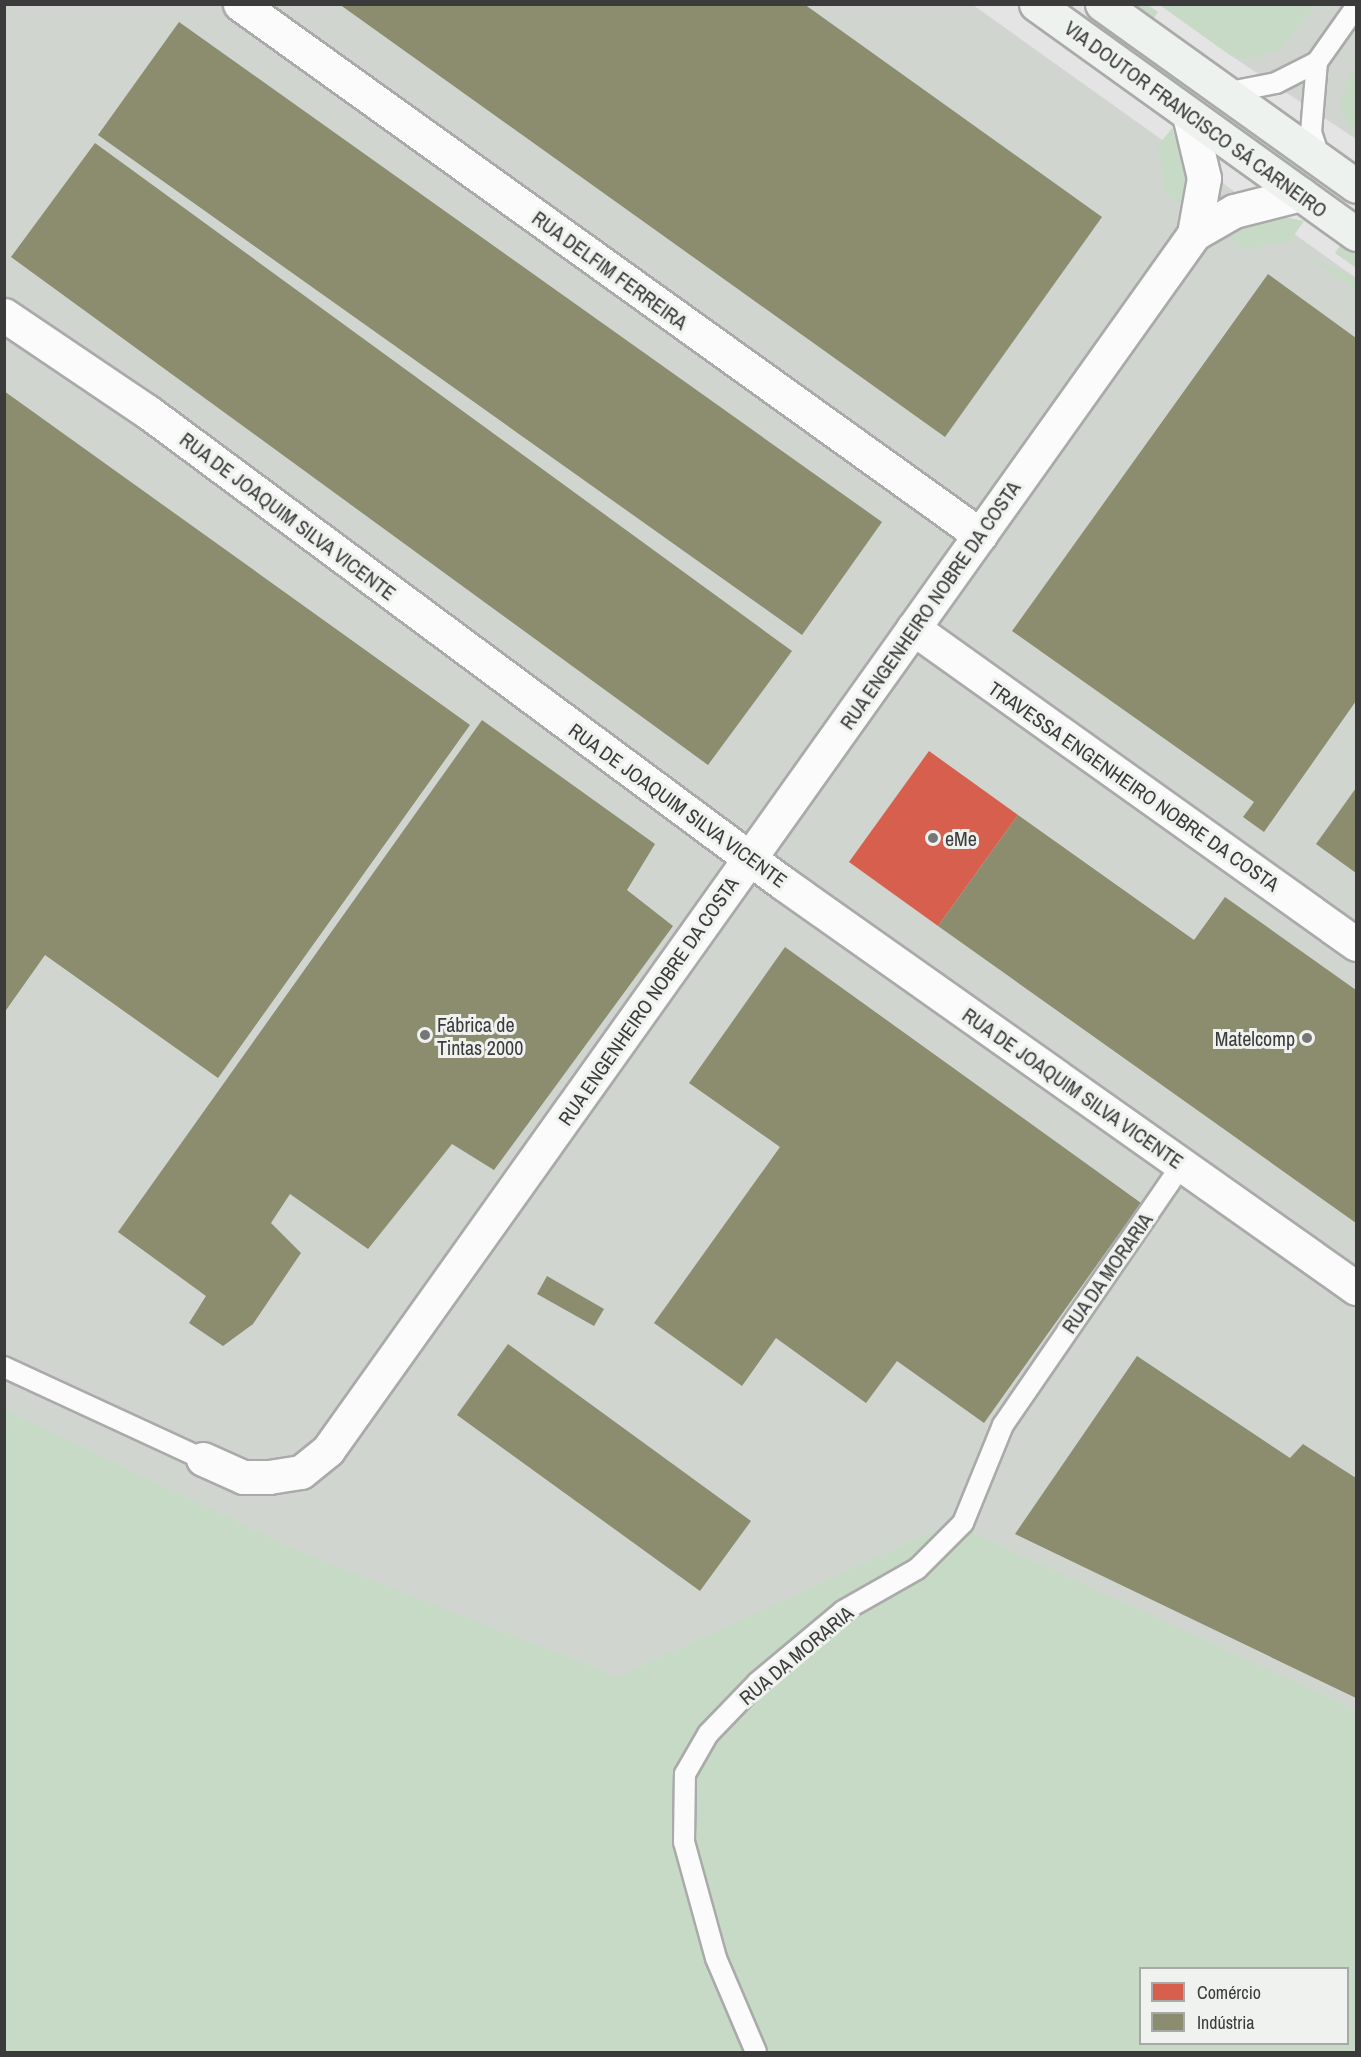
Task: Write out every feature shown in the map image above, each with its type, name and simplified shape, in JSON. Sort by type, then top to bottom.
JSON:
[{"type":"main road","name":"VIA DOUTOR FRANCISCO SÁ CARNEIRO","points":[[1036,4],[1356,234]]},
{"type":"main road","name":"VIA DOUTOR FRANCISCO SÁ CARNEIRO","points":[[1102,4],[1356,186]]},
{"type":"street","name":"RUA DELFIM FERREIRA","points":[[240,4],[980,535]]},
{"type":"street","name":"RUA ENGENHEIRO NOBRE DA COSTA","points":[[1189,115],[1204,178],[1194,234]]},
{"type":"street","name":"RUA ENGENHEIRO NOBRE DA COSTA","points":[[203,1459],[243,1477],[268,1477],[301,1472],[328,1450],[1194,234],[1234,211],[1301,194]]},
{"type":"street","name":"RUA DE JOAQUIM SILVA VICENTE","points":[[4,315],[148,412],[750,858],[1356,1288]]},
{"type":"street","name":"TRAVESSA ENGENHEIRO NOBRE DA COSTA","points":[[912,628],[1356,944]]},
{"type":"lane","points":[[1225,93],[1276,84],[1317,62],[1356,7]]},
{"type":"lane","points":[[1317,62],[1311,132],[1321,161]]},
{"type":"lane","name":"RUA DA MORARIA","points":[[756,2052],[716,1958],[684,1842],[685,1774],[708,1734],[757,1683],[843,1611],[917,1569],[963,1523],[1003,1425],[1182,1165]]},
{"type":"lane","points":[[4,1367],[203,1459]]},
{"type":"shaded area","points":[[5,5],[973,5],[1356,278],[1356,2052],[5,2052]]},
{"type":"shaded area","points":[[1160,5],[1356,5],[1356,139],[1230,55]]},
{"type":"green space","points":[[1133,5],[1148,5],[1158,12],[1153,19]]},
{"type":"green space","points":[[1160,5],[1316,5],[1278,51],[1246,59],[1230,55]]},
{"type":"green space","points":[[1356,65],[1356,138],[1340,109],[1346,80]]},
{"type":"green space","points":[[1172,128],[1189,177],[1184,206],[1165,192],[1158,146]]},
{"type":"green space","points":[[1278,216],[1304,221],[1290,241],[1244,249],[1226,234]]},
{"type":"green space","points":[[1342,243],[1356,253],[1356,268],[1335,253]]},
{"type":"green space","points":[[1306,255],[1356,278],[1356,291]]},
{"type":"green space","points":[[4,1409],[291,1548],[618,1677],[951,1523],[1356,1710],[1356,2052],[5,2052]]},
{"type":"building: Comércio","name":"eMe","points":[[929,751],[1018,815],[938,926],[849,862]]},
{"type":"building: Indústria","points":[[339,4],[804,4],[1102,217],[945,437]]},
{"type":"building: Indústria","points":[[179,22],[882,522],[802,635],[98,135]]},
{"type":"building: Indústria","points":[[95,143],[792,651],[708,765],[11,257]]},
{"type":"building: Indústria","points":[[1268,274],[1356,338],[1356,701],[1264,832],[1243,817],[1254,802],[1012,631]]},
{"type":"building: Indústria","points":[[4,391],[470,725],[218,1078],[45,955],[4,1013]]},
{"type":"building: Indústria","name":"Fábrica de Tintas 2000","points":[[482,720],[655,844],[627,890],[673,926],[494,1170],[452,1144],[368,1249],[290,1194],[271,1223],[301,1253],[253,1324],[223,1346],[189,1323],[206,1296],[118,1232]]},
{"type":"building: Indústria","points":[[1356,788],[1356,873],[1316,844]]},
{"type":"building: Indústria","points":[[1018,815],[1194,940],[1225,897],[1356,990],[1356,1223],[938,926]]},
{"type":"building: Indústria","points":[[785,947],[1141,1203],[984,1423],[897,1361],[866,1403],[776,1338],[742,1386],[654,1323],[780,1147],[689,1083]]},
{"type":"building: Indústria","points":[[547,1276],[604,1309],[594,1326],[537,1294]]},
{"type":"building: Indústria","points":[[508,1344],[751,1521],[700,1591],[457,1415]]},
{"type":"building: Indústria","points":[[1137,1356],[1290,1458],[1303,1444],[1356,1478],[1356,1698],[1015,1534]]},
{"type":"place","name":"eMe","points":[[933,838]]},
{"type":"place","name":"Fábrica de Tintas 2000","points":[[425,1035]]},
{"type":"place","name":"Matelcomp","points":[[1307,1038]]}]
